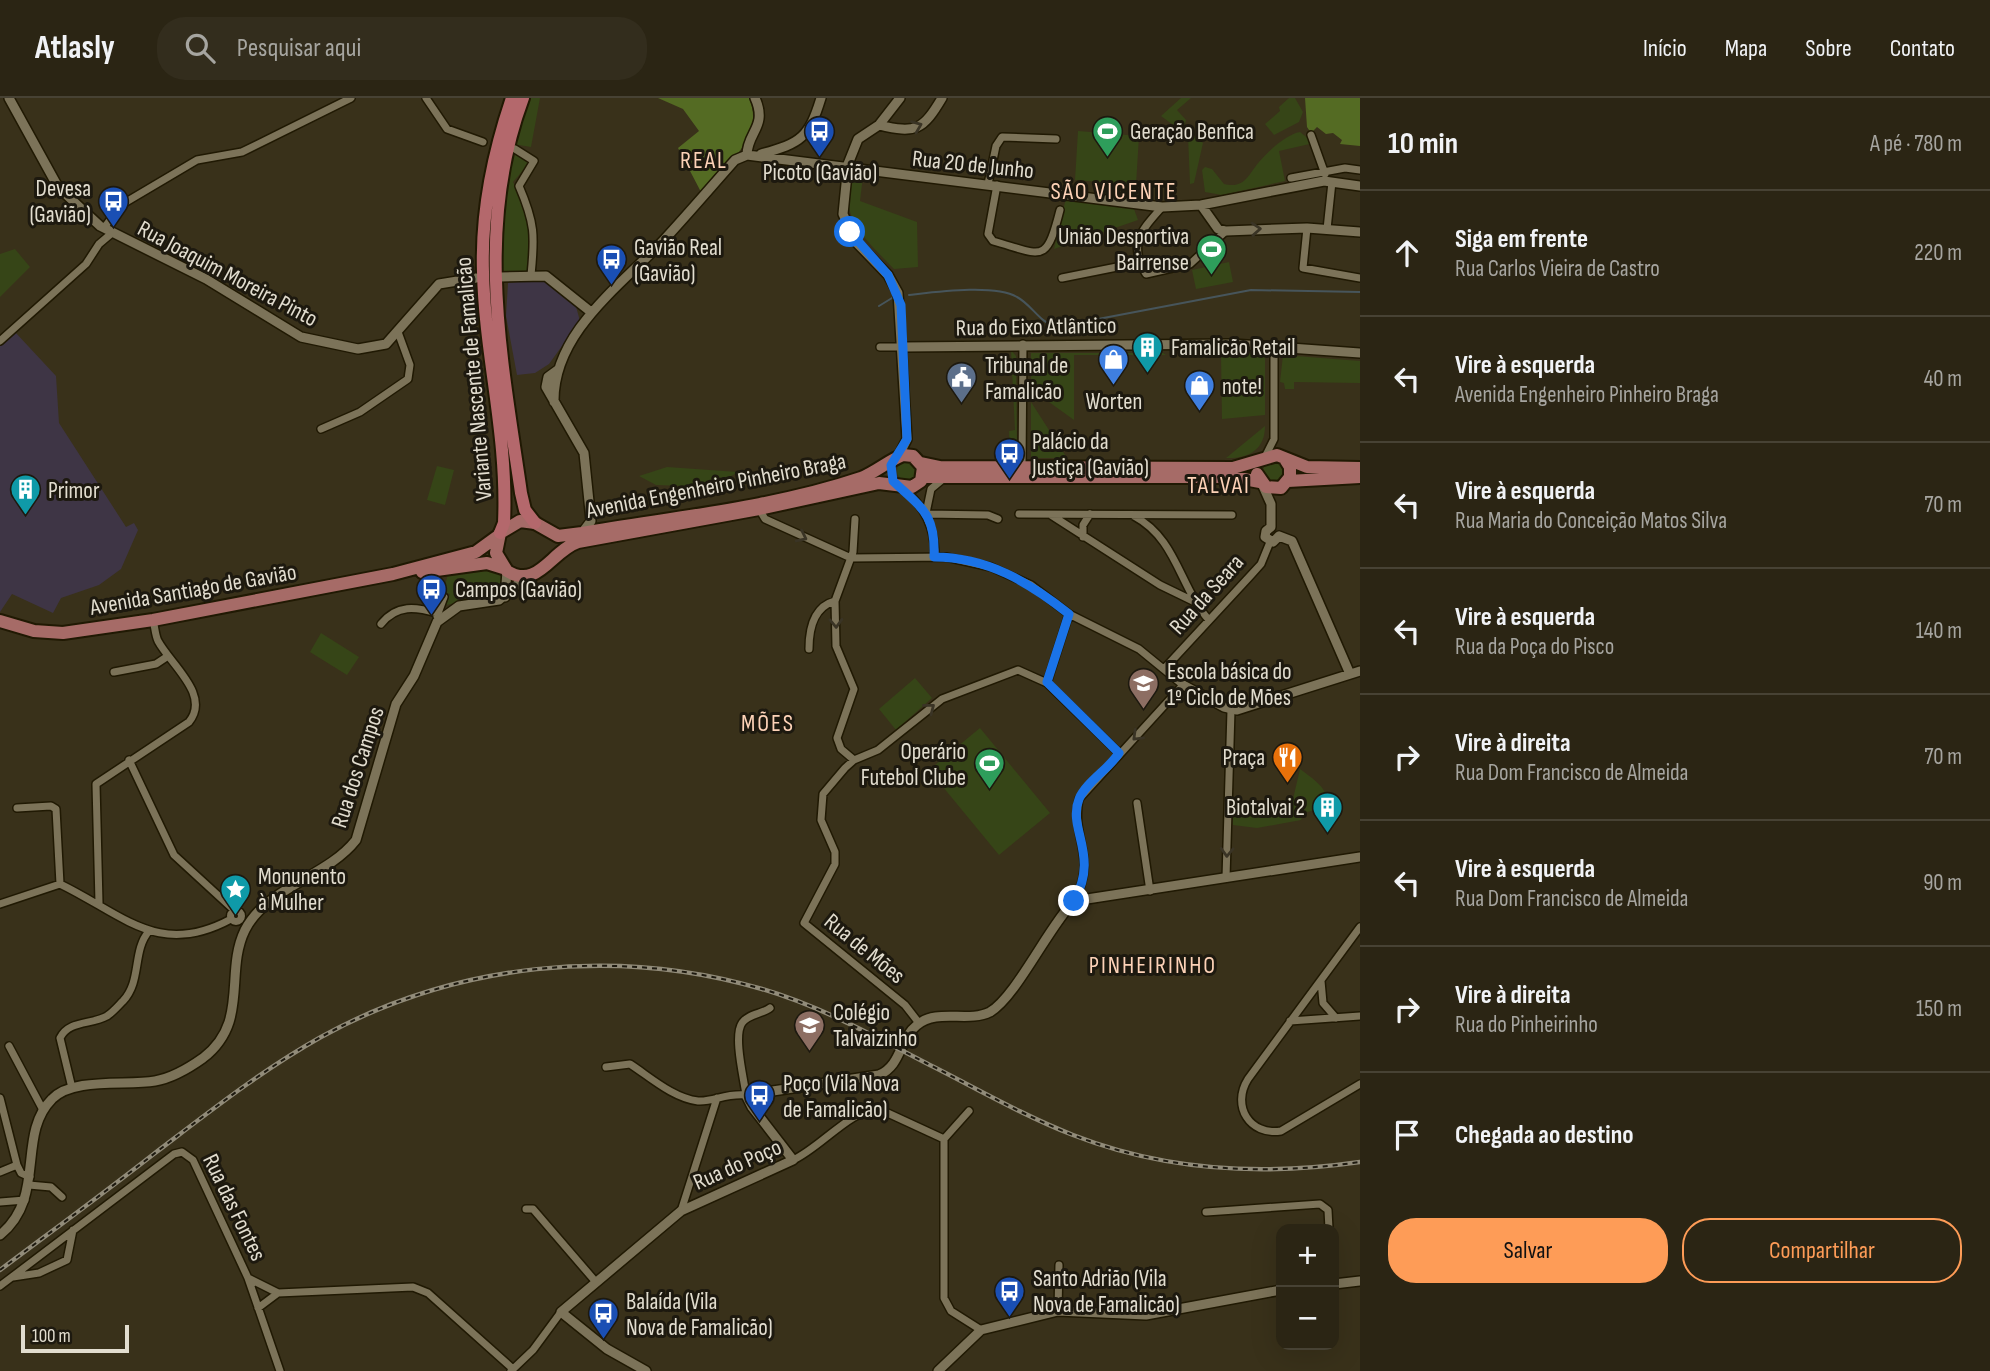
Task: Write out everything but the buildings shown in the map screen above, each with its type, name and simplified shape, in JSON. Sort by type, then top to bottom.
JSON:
[{"type":"highway","name":"Variante Nascente de Famalicão","points":[[499,535],[504,523],[505,455],[486,319],[483,245],[488,190],[512,98]]},
{"type":"highway","name":"Variante Nascente de Famalicão","points":[[523,98],[498,192],[494,271],[498,329],[521,493],[525,510],[540,526]]},
{"type":"main road","points":[[900,486],[891,476],[896,459],[908,455],[940,467],[1233,468],[1263,459],[1284,458],[1307,467],[1360,468]]},
{"type":"main road","points":[[1284,458],[1291,472],[1286,483]]},
{"type":"main road","name":"Avenida Engenheiro Pinheiro Braga","points":[[499,535],[512,523],[540,526],[558,536],[750,504],[843,483],[875,472],[896,459]]},
{"type":"main road","points":[[1261,483],[1257,471],[1263,459]]},
{"type":"main road","points":[[919,461],[923,477]]},
{"type":"main road","name":"Avenida Engenheiro Pinheiro Braga","points":[[526,577],[541,572],[566,546],[578,541],[759,509],[873,483],[912,487],[923,477],[1233,477],[1261,483],[1270,489],[1286,483],[1360,477]]},
{"type":"main road","points":[[540,526],[552,544],[550,560]]},
{"type":"main road","points":[[499,535],[496,553],[505,570],[526,577]]},
{"type":"main road","name":"Avenida Santiago de Gavião","points":[[0,621],[34,631],[63,633],[153,620],[393,574],[476,552],[499,535]]},
{"type":"main road","name":"Avenida Santiago de Gavião","points":[[393,574],[486,563],[505,570]]},
{"type":"street","name":"Rua Joaquim Moreira Pinto","points":[[9,98],[52,178],[105,229],[206,279],[289,330],[312,341],[374,348],[386,344],[439,285],[476,278]]},
{"type":"street","points":[[0,341],[86,264],[121,205],[204,158],[242,152],[351,98]]},
{"type":"street","points":[[426,98],[447,129],[482,142]]},
{"type":"street","points":[[752,155],[748,145],[760,125],[755,98]]},
{"type":"street","points":[[582,533],[591,521],[584,453],[554,402],[547,379],[559,369],[591,312],[662,242],[735,160],[789,144],[807,134],[812,127],[821,98]]},
{"type":"street","points":[[900,98],[879,125],[858,139],[848,168],[843,203],[846,225],[855,241],[893,282],[901,305],[907,439],[919,461]]},
{"type":"street","points":[[879,125],[909,131],[922,126],[942,98]]},
{"type":"street","points":[[1311,135],[1326,170],[1327,229]]},
{"type":"street","points":[[1056,139],[1002,136],[996,146],[988,234],[993,241],[1035,253],[1045,251],[1051,246],[1060,210]]},
{"type":"street","points":[[780,158],[789,144]]},
{"type":"street","points":[[515,149],[534,161],[533,168],[519,186],[530,208],[533,230],[531,275]]},
{"type":"street","name":"Rua 20 de Junho","points":[[752,155],[1162,207],[1201,205],[1328,182],[1360,186]]},
{"type":"street","points":[[1291,178],[1326,170],[1360,170]]},
{"type":"street","points":[[1201,205],[1218,229],[1226,231],[1307,228],[1360,232]]},
{"type":"street","points":[[1162,207],[1140,232],[1142,262],[1146,274],[1183,267],[1194,261],[1226,231]]},
{"type":"street","points":[[1307,228],[1302,265],[1305,270],[1360,278]]},
{"type":"street","points":[[99,244],[105,229]]},
{"type":"street","points":[[1062,278],[1142,262]]},
{"type":"street","points":[[500,277],[531,275],[552,279],[591,312]]},
{"type":"street","points":[[321,429],[360,411],[408,379],[410,365],[398,332]]},
{"type":"street","points":[[1022,467],[1023,344]]},
{"type":"street","name":"Rua do Eixo Atlântico","points":[[880,347],[1023,344],[1274,345],[1360,353]]},
{"type":"street","points":[[1274,345],[1274,439],[1284,458]]},
{"type":"street","points":[[896,459],[907,439]]},
{"type":"street","points":[[1263,459],[1274,439]]},
{"type":"street","points":[[926,514],[931,489],[949,476]]},
{"type":"street","name":"Rua da Seara","points":[[1164,669],[1261,564],[1275,539],[1265,533],[1271,527],[1270,504],[1261,483]]},
{"type":"street","points":[[1270,504],[1286,483]]},
{"type":"street","points":[[900,486],[916,499],[926,514],[934,535],[934,557]]},
{"type":"street","points":[[759,509],[765,519],[850,558],[934,557],[971,560],[1009,574],[1038,589],[1069,614],[1139,649],[1183,685],[1231,710],[1355,673],[1292,541],[1275,539]]},
{"type":"street","points":[[926,514],[988,515],[998,519]]},
{"type":"street","points":[[1019,514],[1233,515]]},
{"type":"street","points":[[1083,537],[1083,525],[1090,514]]},
{"type":"street","points":[[1130,514],[1154,530],[1165,542],[1193,601],[1209,620]]},
{"type":"street","points":[[1051,515],[1170,590],[1193,601]]},
{"type":"street","points":[[1154,530],[1158,515]]},
{"type":"street","points":[[855,519],[850,558],[835,601],[836,646],[855,689],[837,737],[841,748],[854,760],[878,750],[942,699],[1018,670],[1047,682],[1119,753]]},
{"type":"street","points":[[591,521],[603,529]]},
{"type":"street","points":[[505,570],[505,597]]},
{"type":"street","points":[[1170,590],[1176,584],[1180,573]]},
{"type":"street","points":[[381,624],[388,615],[405,608],[439,617],[459,606],[491,603],[505,597],[526,577]]},
{"type":"street","name":"Rua dos Campos","points":[[72,1088],[158,1080],[186,1068],[207,1054],[224,1037],[233,1005],[247,927],[255,916],[341,856],[356,840],[396,704],[414,676],[439,617],[444,597]]},
{"type":"street","points":[[809,649],[814,617],[823,606],[835,601]]},
{"type":"street","points":[[1047,682],[1069,614]]},
{"type":"street","points":[[99,903],[96,784],[189,722],[196,711],[195,696],[157,638],[153,620]]},
{"type":"street","points":[[114,672],[156,664],[167,656]]},
{"type":"street","points":[[606,1067],[630,1064],[683,1096],[699,1101],[718,1098],[728,1093],[746,1095],[879,1075],[891,1068],[919,1023],[937,1017],[983,1014],[995,1008],[1074,901],[1086,864],[1079,823],[1079,799],[1183,685]]},
{"type":"street","points":[[1226,878],[1231,710]]},
{"type":"street","points":[[130,760],[174,855],[247,927]]},
{"type":"street","name":"Rua de Mões","points":[[854,760],[824,794],[821,820],[835,852],[835,864],[804,923],[905,1005],[919,1023]]},
{"type":"street","points":[[1137,803],[1150,891]]},
{"type":"street","points":[[18,808],[51,806],[56,810],[60,884]]},
{"type":"street","points":[[1074,901],[1360,858]]},
{"type":"street","points":[[1,903],[60,884],[149,931],[168,936],[197,934],[236,916],[255,916]]},
{"type":"street","points":[[1360,927],[1243,1086],[1242,1109],[1252,1125],[1268,1132],[1288,1128],[1335,1096],[1360,1084]]},
{"type":"street","points":[[0,1235],[16,1218],[25,1200],[37,1125],[43,1110],[58,1094],[72,1088],[60,1038],[64,1030],[109,1015],[126,998],[133,989],[141,941],[149,931]]},
{"type":"street","points":[[1321,980],[1323,1003],[1336,1018]]},
{"type":"street","points":[[770,1008],[750,1016],[742,1023],[738,1034],[746,1095],[793,1160]]},
{"type":"street","points":[[1290,1021],[1360,1016]]},
{"type":"street","points":[[9,1046],[43,1110]]},
{"type":"street","points":[[0,1098],[21,1173],[30,1181],[51,1187],[62,1198]]},
{"type":"street","points":[[681,1211],[718,1098]]},
{"type":"street","name":"Rua do Poço","points":[[561,1312],[681,1211],[793,1160],[829,1138],[862,1111],[879,1109],[944,1139]]},
{"type":"street","points":[[970,1111],[944,1139],[944,1298],[951,1311],[981,1330]]},
{"type":"street","name":"Rua das Fontes","points":[[73,1230],[174,1154],[182,1152],[193,1160],[248,1279],[280,1371]]},
{"type":"street","points":[[0,1172],[17,1165]]},
{"type":"street","points":[[0,1202],[25,1200]]},
{"type":"street","points":[[1206,1212],[1320,1204],[1328,1210],[1329,1224]]},
{"type":"street","points":[[526,1209],[533,1209],[595,1281]]},
{"type":"street","points":[[13,1277],[38,1273],[67,1260],[73,1230]]},
{"type":"street","points":[[0,1286],[73,1230]]},
{"type":"street","points":[[1058,1311],[1059,1265]]},
{"type":"street","points":[[248,1279],[278,1293],[413,1287],[428,1293],[512,1370],[533,1350],[561,1312],[607,1349],[646,1371]]},
{"type":"street","points":[[1339,1283],[1360,1281]]},
{"type":"street","points":[[938,1371],[981,1330],[1058,1311],[1146,1315],[1276,1291]]},
{"type":"street","points":[[258,1308],[278,1293]]},
{"type":"shaded area","points":[[535,280],[549,282],[575,303],[580,321],[549,364],[535,373],[517,375],[506,316],[508,283]]},
{"type":"shaded area","name":"Primor","points":[[15,332],[56,376],[59,423],[126,527],[134,523],[138,530],[121,569],[99,585],[61,598],[53,613],[12,594],[0,612],[0,346]]},
{"type":"green space","points":[[528,98],[540,98],[531,147],[513,144]]},
{"type":"green space","points":[[658,98],[749,98],[753,112],[748,138],[732,161],[701,192],[678,148],[699,131],[683,109]]},
{"type":"green space","points":[[1181,98],[1191,98],[1177,110],[1186,120],[1184,127],[1203,143],[1194,183],[1190,184],[1188,136],[1161,116]]},
{"type":"green space","points":[[1289,98],[1295,98],[1303,112],[1299,122],[1274,135],[1265,124],[1280,111],[1279,107]]},
{"type":"green space","points":[[1305,98],[1360,98],[1360,146],[1340,144],[1342,140],[1333,133],[1326,134],[1317,127],[1311,133],[1307,127]]},
{"type":"green space","name":"Geração Benfica","points":[[1078,131],[1139,136],[1136,185],[1075,180]]},
{"type":"green space","points":[[1300,132],[1314,143],[1279,151],[1285,181],[1222,195],[1205,192],[1202,170],[1205,167],[1212,169],[1224,184],[1241,183],[1278,144]]},
{"type":"green space","points":[[510,153],[531,161],[513,182],[523,202],[529,229],[528,272],[501,271],[497,242]]},
{"type":"green space","points":[[856,176],[863,176],[860,201],[917,222],[918,267],[894,269],[857,227],[848,202]]},
{"type":"green space","points":[[1066,198],[1134,209],[1138,220],[1054,249]]},
{"type":"green space","points":[[15,249],[30,267],[0,297],[0,254]]},
{"type":"green space","name":"União Desportiva Bairrense","points":[[1229,262],[1233,282],[1196,289],[1192,270]]},
{"type":"green space","points":[[1011,350],[1016,356],[1017,448],[1015,454],[1010,455],[1009,431],[1015,430]]},
{"type":"green space","points":[[1031,353],[1166,355],[1074,355],[1074,420],[1031,389]]},
{"type":"green space","points":[[1265,353],[1265,415],[1222,419],[1221,355],[1181,355]]},
{"type":"green space","points":[[1283,355],[1360,361],[1360,383],[1294,382],[1294,389],[1285,389],[1284,383],[1280,382]]},
{"type":"green space","points":[[1031,402],[1067,458],[1031,458]]},
{"type":"green space","points":[[1265,426],[1262,441],[1254,451],[1241,457],[1226,458]]},
{"type":"green space","points":[[903,461],[911,461],[917,471],[911,481],[903,481],[897,475],[897,467]]},
{"type":"green space","points":[[1274,461],[1282,464],[1285,472],[1282,480],[1274,483],[1266,480],[1263,472],[1266,464]]},
{"type":"green space","points":[[437,466],[454,470],[445,505],[427,500]]},
{"type":"green space","points":[[667,467],[738,472],[713,487],[656,485],[639,476]]},
{"type":"green space","points":[[489,567],[505,577],[503,590],[497,595],[446,605],[450,594],[443,592],[448,574]]},
{"type":"green space","points":[[321,633],[359,657],[347,675],[310,652]]},
{"type":"green space","points":[[915,678],[932,698],[896,730],[879,709]]},
{"type":"green space","name":"Operário Futebol Clube","points":[[980,728],[1050,813],[999,855],[929,770]]},
{"type":"green space","points":[[1300,769],[1323,789],[1328,806],[1304,813],[1301,820],[1257,828],[1233,825],[1233,810],[1293,799]]},
{"type":"waterway","points":[[909,295],[964,290],[1007,293],[1022,300],[1050,325],[1056,327],[1251,290],[1360,292]]},
{"type":"waterway","points":[[879,306],[892,298]]},
{"type":"railway","points":[[0,1270],[236,1092],[321,1037],[372,1012],[426,992],[481,978],[537,969],[593,966],[650,968],[706,976],[762,989],[846,1022],[1054,1127],[1108,1147],[1143,1156],[1179,1163],[1251,1169],[1287,1169],[1360,1162]]},
{"type":"place","name":"Picoto (Gavião)","points":[[820,158]]},
{"type":"place","name":"Geração Benfica","points":[[1107,158]]},
{"type":"place","name":"Devesa (Gavião)","points":[[114,228]]},
{"type":"place","name":"União Desportiva Bairrense","points":[[1212,276]]},
{"type":"place","name":"Gavião Real (Gavião)","points":[[611,287]]},
{"type":"place","name":"Famalicão Retail","points":[[1148,374]]},
{"type":"place","name":"Worten","points":[[1114,387]]},
{"type":"place","name":"Tribunal de Famalicão","points":[[962,405]]},
{"type":"place","name":"note!","points":[[1199,413]]},
{"type":"place","name":"Palácio da Justiça (Gavião)","points":[[1009,481]]},
{"type":"place","name":"Primor","points":[[25,517]]},
{"type":"place","name":"Campos (Gavião)","points":[[432,616]]},
{"type":"place","name":"Escola básica do 1º Ciclo de Mões","points":[[1144,711]]},
{"type":"place","name":"Praça","points":[[1288,784]]},
{"type":"place","name":"Operário Futebol Clube","points":[[989,791]]},
{"type":"place","name":"Biotalvai 2","points":[[1328,834]]},
{"type":"place","name":"Monunento à Mulher","points":[[235,916]]},
{"type":"place","name":"Colégio Talvaizinho","points":[[810,1052]]},
{"type":"place","name":"Poço (Vila Nova de Famalicão)","points":[[760,1123]]},
{"type":"place","name":"Santo Adrião (Vila Nova de Famalicão)","points":[[1010,1318]]},
{"type":"place","name":"Balaída (Vila Nova de Famalicão)","points":[[603,1341]]},
{"type":"district","name":"REAL","points":[[704,160]]},
{"type":"district","name":"SÃO VICENTE","points":[[1114,191]]},
{"type":"district","name":"TALVAI","points":[[1219,485]]},
{"type":"district","name":"MÕES","points":[[768,723]]},
{"type":"district","name":"PINHEIRINHO","points":[[1153,965]]},
{"type":"route","points":[[850,232],[893,282],[901,305],[907,439],[904,449],[891,465],[893,481],[915,497],[926,514],[934,535],[934,557],[971,560],[1009,574],[1038,589],[1069,614],[1066,632],[1047,682],[1119,753],[1079,799],[1079,823],[1086,871],[1080,892],[1074,901]]}]
